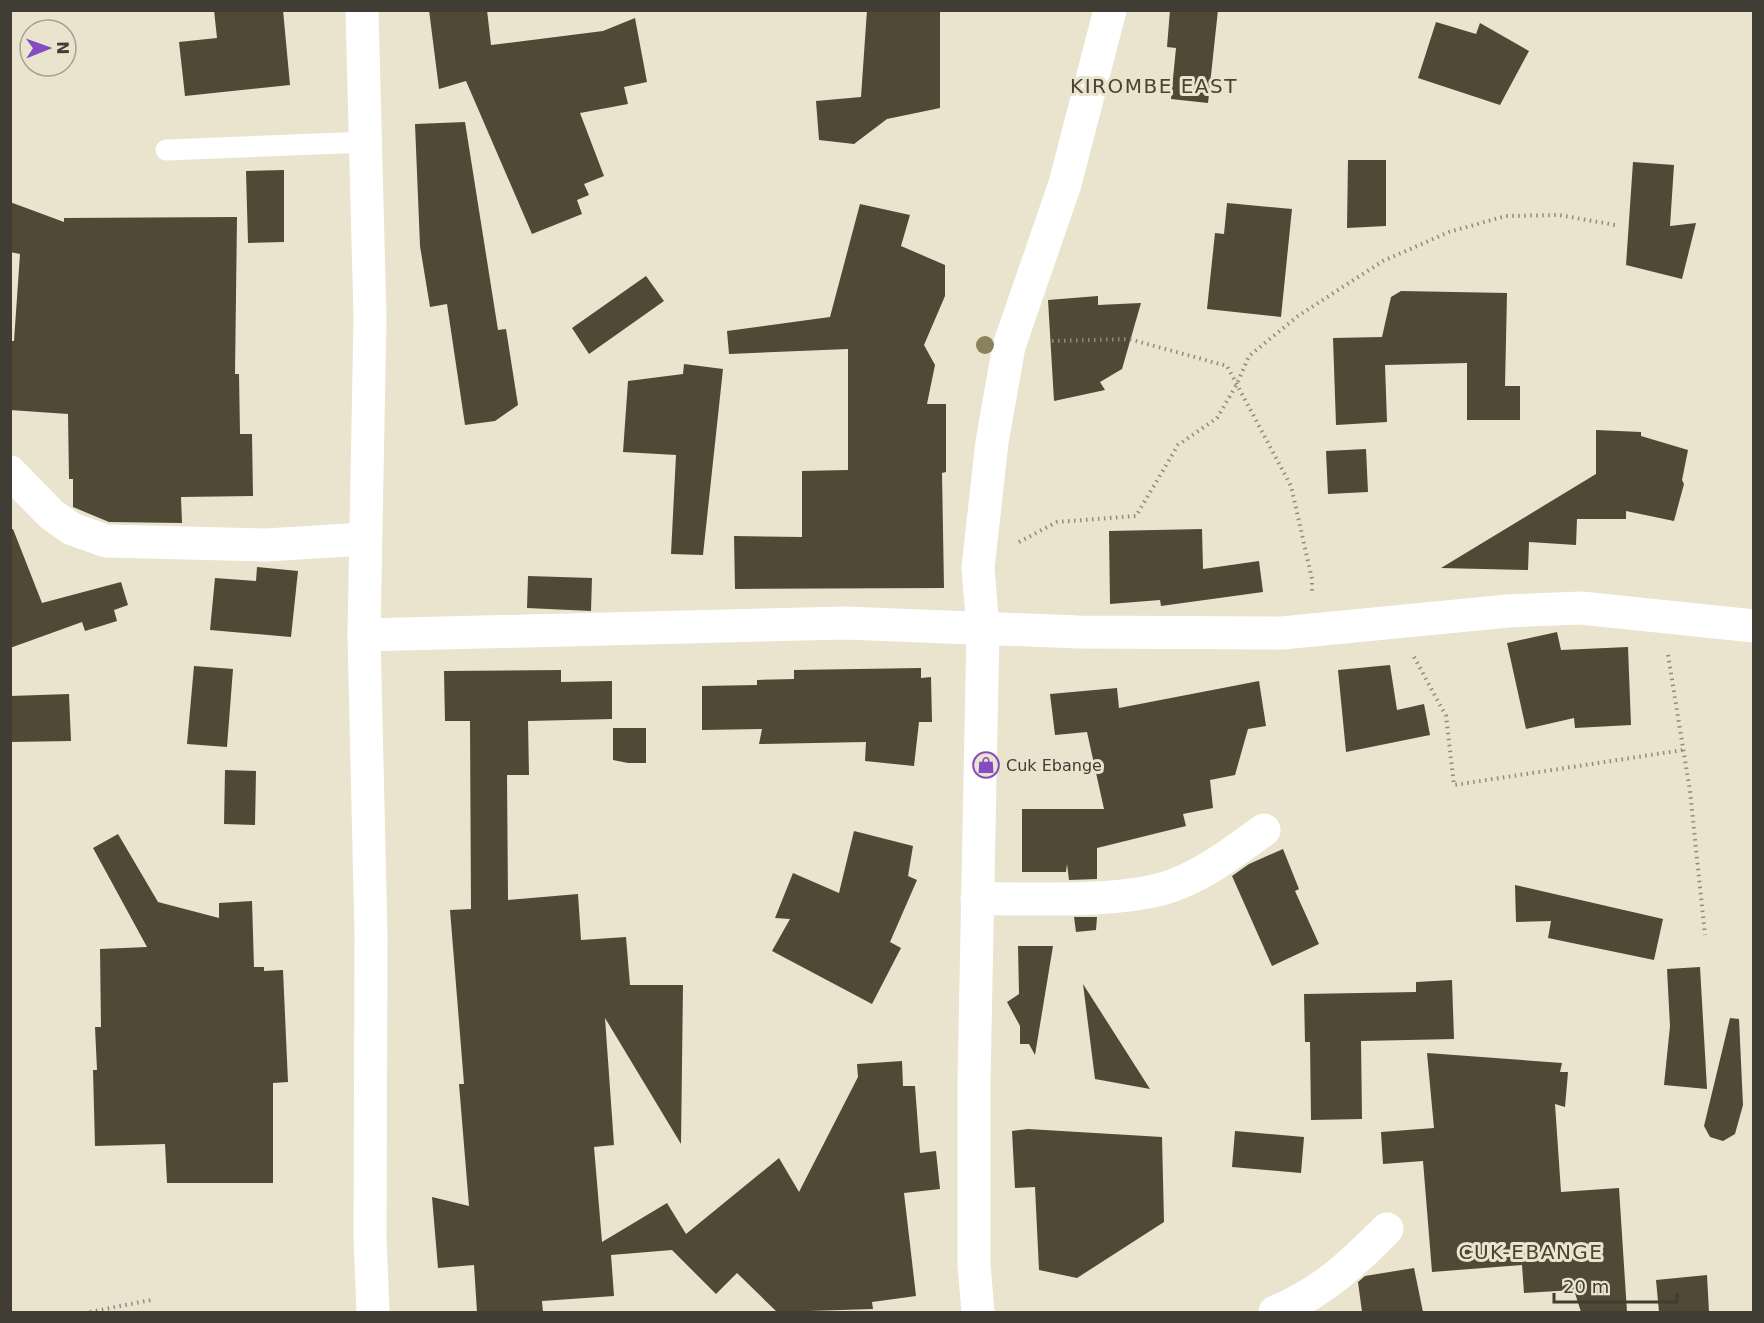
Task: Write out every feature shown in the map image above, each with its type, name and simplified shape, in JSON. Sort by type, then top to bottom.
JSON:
[{"type":"street","points":[[362,10],[370,318],[364,539],[364,635],[370,935],[370,1238],[373,1312]]},
{"type":"street","points":[[978,1312],[974,1264],[974,1082],[983,629],[978,568],[992,442],[1009,346],[1065,184],[1110,10]]},
{"type":"street","points":[[10,472],[52,515],[72,529],[106,540],[266,544],[364,539]]},
{"type":"street","points":[[364,635],[845,623],[983,629],[1310,631],[1508,611],[1581,608],[1662,615],[1754,627]]},
{"type":"street","points":[[977,899],[1118,896],[1165,888],[1206,870],[1264,830]]},
{"type":"street","points":[[1275,1312],[1314,1294],[1347,1270],[1387,1229]]},
{"type":"lane","points":[[166,150],[366,142]]},
{"type":"path","points":[[978,568],[1057,522],[1136,516],[1178,445],[1217,418],[1237,384],[1249,356],[1298,316],[1383,261],[1449,232],[1506,216],[1559,215],[1615,225]]},
{"type":"path","points":[[1009,346],[1044,341],[1129,339],[1227,366],[1291,486],[1312,579],[1310,631]]},
{"type":"path","points":[[1662,615],[1683,750],[1705,935]]},
{"type":"path","points":[[1392,623],[1446,716],[1454,785],[1683,750]]},
{"type":"path","points":[[90,1312],[151,1300]]},
{"type":"building","points":[[214,10],[283,10],[290,85],[185,96],[179,42],[217,38]]},
{"type":"building","points":[[429,10],[487,10],[491,45],[603,31],[635,18],[647,82],[624,87],[628,104],[580,113],[604,176],[584,184],[589,195],[577,200],[582,214],[532,234],[466,81],[439,89]]},
{"type":"building","points":[[867,10],[940,10],[940,108],[887,119],[854,144],[819,140],[816,101],[861,97]]},
{"type":"building","points":[[1170,10],[1218,10],[1208,103],[1171,99],[1176,48],[1167,47]]},
{"type":"building","points":[[1436,22],[1476,34],[1480,23],[1529,51],[1500,105],[1418,78]]},
{"type":"building","points":[[465,122],[498,330],[506,329],[518,405],[495,421],[465,425],[447,304],[430,307],[420,246],[415,124]]},
{"type":"building","points":[[1348,160],[1386,160],[1386,226],[1347,228]]},
{"type":"building","points":[[1633,162],[1674,165],[1670,226],[1696,223],[1682,279],[1626,265]]},
{"type":"building","points":[[284,170],[284,242],[248,243],[246,171]]},
{"type":"building","points":[[10,202],[64,222],[64,218],[237,217],[235,374],[239,374],[240,434],[252,434],[253,496],[181,497],[182,523],[109,522],[73,507],[73,479],[69,479],[68,414],[10,410],[10,341],[14,341],[20,254],[10,252]]},
{"type":"building","points":[[1227,203],[1292,209],[1281,317],[1207,309],[1215,233],[1224,234]]},
{"type":"building","points":[[860,204],[910,215],[901,246],[945,265],[945,296],[924,345],[935,365],[927,404],[946,404],[946,472],[942,473],[944,588],[735,589],[734,536],[802,537],[802,471],[848,470],[848,349],[729,354],[727,331],[830,317]]},
{"type":"building","points":[[646,276],[664,301],[589,354],[572,328]]},
{"type":"building","points":[[1401,291],[1507,293],[1505,386],[1520,386],[1520,420],[1467,420],[1467,363],[1385,365],[1387,422],[1336,425],[1333,338],[1382,337],[1391,297]]},
{"type":"building","points":[[1098,296],[1098,305],[1141,303],[1122,369],[1100,382],[1105,390],[1054,401],[1048,300]]},
{"type":"building","points":[[684,364],[723,369],[703,555],[671,554],[676,455],[623,452],[628,381],[683,374]]},
{"type":"building","points":[[1596,430],[1641,432],[1641,436],[1688,450],[1682,480],[1684,484],[1674,521],[1626,511],[1626,519],[1577,519],[1576,545],[1529,542],[1528,570],[1441,568],[1596,474]]},
{"type":"building","points":[[1366,449],[1368,492],[1328,494],[1326,451]]},
{"type":"building","points":[[13,529],[42,603],[121,582],[128,605],[114,610],[117,621],[85,631],[82,622],[10,648],[10,530]]},
{"type":"building","points":[[1202,529],[1203,569],[1259,561],[1263,592],[1161,606],[1160,600],[1110,604],[1109,531]]},
{"type":"building","points":[[257,567],[298,571],[291,637],[210,630],[215,578],[256,581]]},
{"type":"building","points":[[528,576],[592,578],[591,611],[527,608]]},
{"type":"building","points":[[1557,632],[1561,650],[1628,647],[1631,725],[1575,728],[1574,718],[1526,729],[1507,643]]},
{"type":"building","points":[[1390,665],[1397,710],[1424,704],[1430,735],[1346,752],[1338,670]]},
{"type":"building","points":[[194,666],[233,669],[227,747],[187,744]]},
{"type":"building","points":[[921,668],[921,678],[931,677],[932,722],[919,722],[914,766],[865,761],[866,742],[759,744],[762,729],[702,730],[702,686],[757,685],[757,680],[794,679],[794,670]]},
{"type":"building","points":[[561,670],[561,682],[612,681],[612,719],[528,721],[529,775],[507,775],[508,900],[578,894],[581,940],[626,937],[630,985],[683,985],[681,1144],[605,1018],[614,1145],[594,1147],[602,1242],[667,1203],[686,1234],[779,1158],[799,1192],[858,1077],[857,1064],[902,1061],[903,1086],[915,1086],[920,1153],[936,1151],[940,1189],[904,1193],[916,1296],[872,1302],[873,1309],[777,1312],[737,1273],[716,1294],[672,1250],[611,1255],[614,1296],[542,1301],[543,1312],[477,1312],[474,1265],[438,1268],[432,1197],[469,1206],[459,1084],[464,1084],[450,910],[471,909],[470,721],[445,721],[444,671]]},
{"type":"building","points":[[1259,681],[1266,726],[1248,729],[1235,775],[1210,780],[1213,808],[1183,814],[1186,826],[1097,848],[1097,879],[1069,880],[1067,864],[1066,872],[1022,872],[1022,809],[1104,809],[1087,732],[1055,735],[1050,694],[1117,688],[1119,708]]},
{"type":"building","points":[[69,694],[71,741],[10,742],[10,696]]},
{"type":"building","points":[[613,728],[646,728],[646,763],[613,760]]},
{"type":"building","points":[[225,770],[256,771],[255,825],[224,824]]},
{"type":"building","points":[[854,831],[913,846],[908,876],[917,880],[890,942],[901,948],[872,1004],[772,951],[790,919],[775,918],[793,873],[839,893]]},
{"type":"building","points":[[118,834],[158,902],[219,918],[219,903],[252,901],[254,967],[264,967],[264,971],[283,970],[288,1082],[273,1083],[273,1183],[167,1183],[165,1144],[95,1146],[93,1070],[97,1070],[95,1027],[101,1027],[100,949],[147,947],[93,848]]},
{"type":"building","points":[[1283,849],[1299,889],[1295,891],[1319,944],[1272,966],[1232,876],[1249,864]]},
{"type":"building","points":[[1515,885],[1663,919],[1654,960],[1548,938],[1551,921],[1516,922]]},
{"type":"building","points":[[1074,917],[1097,917],[1096,930],[1076,932]]},
{"type":"building","points":[[1018,946],[1053,946],[1035,1055],[1029,1044],[1020,1044],[1020,1026],[1007,1002],[1019,994]]},
{"type":"building","points":[[1700,967],[1707,1089],[1664,1085],[1670,1026],[1667,969]]},
{"type":"building","points":[[1452,980],[1454,1039],[1361,1041],[1362,1119],[1311,1120],[1310,1042],[1305,1042],[1304,994],[1416,992],[1416,982]]},
{"type":"building","points":[[1083,984],[1150,1089],[1095,1079]]},
{"type":"building","points":[[1730,1018],[1739,1019],[1743,1105],[1735,1134],[1723,1141],[1710,1137],[1704,1126]]},
{"type":"building","points":[[1427,1053],[1562,1063],[1560,1072],[1568,1072],[1565,1107],[1555,1104],[1561,1192],[1619,1188],[1627,1312],[1581,1312],[1574,1290],[1524,1293],[1522,1265],[1432,1272],[1423,1161],[1383,1164],[1381,1132],[1434,1128]]},
{"type":"building","points":[[1028,1129],[1162,1137],[1164,1222],[1077,1278],[1039,1270],[1035,1187],[1015,1188],[1012,1131]]},
{"type":"building","points":[[1235,1131],[1304,1137],[1301,1173],[1232,1167]]},
{"type":"building","points":[[1414,1268],[1423,1312],[1362,1312],[1358,1282],[1365,1276]]},
{"type":"building","points":[[1707,1275],[1709,1312],[1659,1312],[1656,1280]]},
{"type":"place","name":"Cuk Ebange","points":[[986,765]]},
{"type":"district","name":"KIROMBE EAST","points":[[1154,86]]},
{"type":"district","name":"CUK-EBANGE","points":[[1531,1252]]}]
